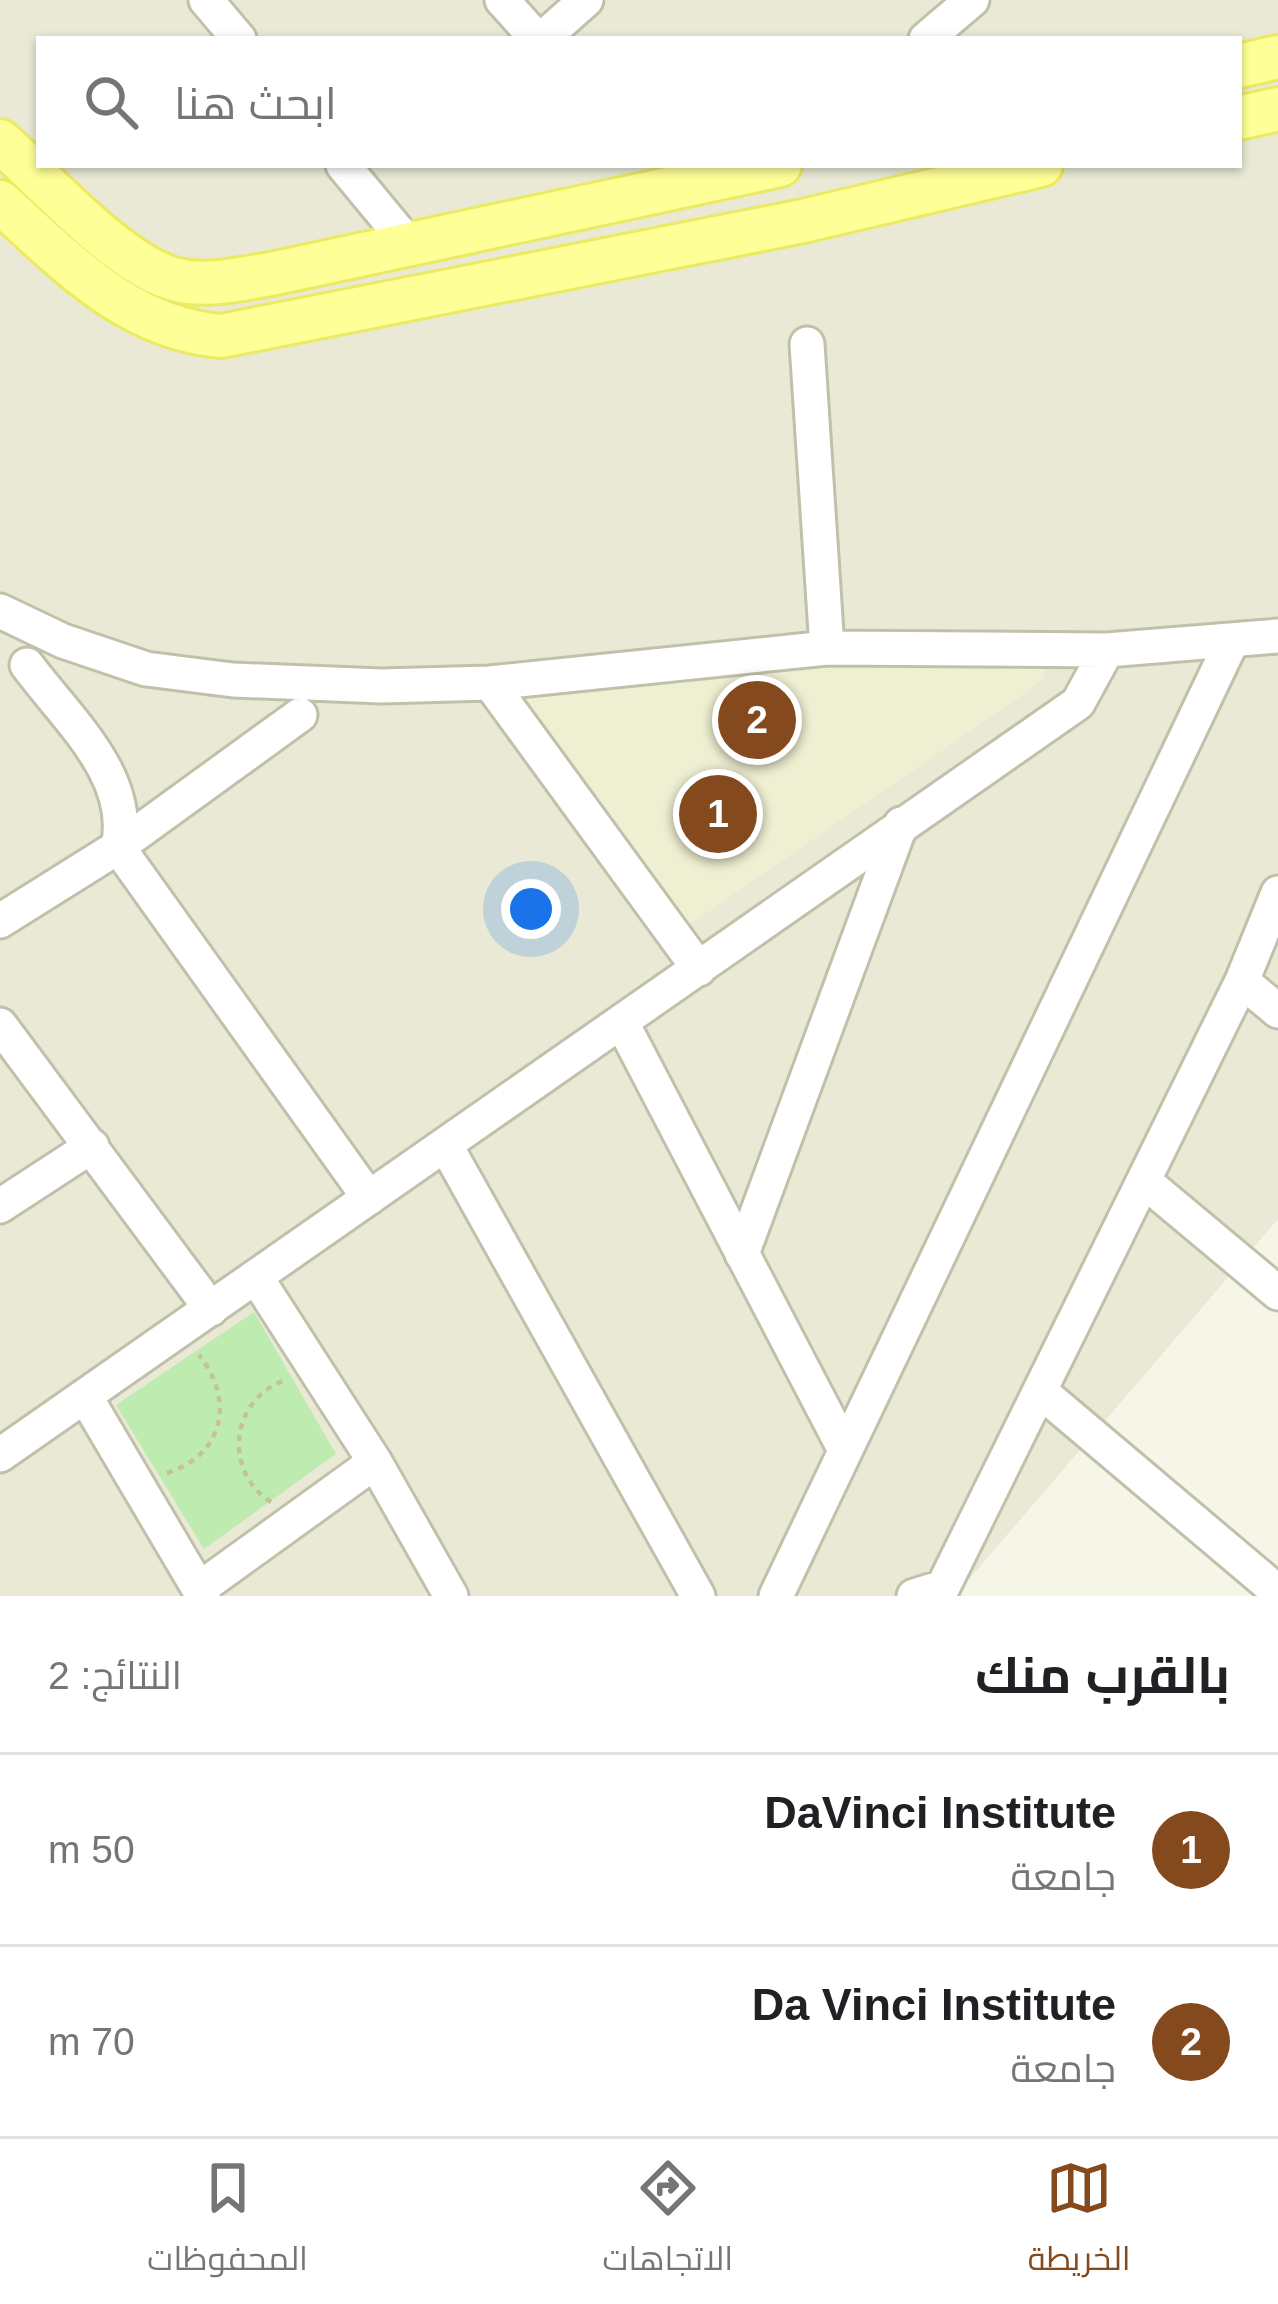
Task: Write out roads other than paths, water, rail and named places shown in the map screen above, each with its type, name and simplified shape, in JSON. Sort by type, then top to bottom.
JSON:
[{"type":"main road","points":[[1242,65],[1278,57]]},
{"type":"main road","points":[[1242,117],[1278,109]]},
{"type":"main road","points":[[0,141],[120,245],[176,280],[221,282],[410,246],[664,177],[750,168]]},
{"type":"main road","points":[[0,202],[90,282],[137,314],[178,330],[221,336],[780,226],[1028,168]]},
{"type":"street","points":[[206,0],[236,36]]},
{"type":"street","points":[[502,0],[536,36]]},
{"type":"street","points":[[543,36],[586,0]]},
{"type":"street","points":[[930,36],[972,0]]},
{"type":"street","points":[[345,168],[410,246]]},
{"type":"street","points":[[807,344],[826,648]]},
{"type":"street","points":[[0,611],[104,657],[190,676],[381,686],[490,683],[826,648],[1107,650],[1278,637]]},
{"type":"street","points":[[63,641],[14,675],[118,787],[124,819],[118,847],[369,1198]]},
{"type":"street","points":[[776,1596],[1232,641]]},
{"type":"street","points":[[0,1455],[1078,703],[1107,650]]},
{"type":"street","points":[[490,683],[699,969]]},
{"type":"street","points":[[0,921],[118,847],[300,715]]},
{"type":"street","points":[[742,1254],[901,824]]},
{"type":"street","points":[[937,1593],[1242,981],[1278,893]]},
{"type":"street","points":[[1242,981],[1278,1011]]},
{"type":"street","points":[[622,1023],[845,1450]]},
{"type":"street","points":[[0,1025],[211,1309]]},
{"type":"street","points":[[0,1206],[92,1146]]},
{"type":"street","points":[[446,1146],[698,1596]]},
{"type":"street","points":[[1144,1181],[1278,1293]]},
{"type":"street","points":[[256,1277],[375,1462],[451,1596]]},
{"type":"street","points":[[1040,1391],[1278,1592]]},
{"type":"street","points":[[85,1396],[201,1593],[375,1462]]},
{"type":"place","name":"Da Vinci Institute","points":[[757,720]]},
{"type":"place","name":"DaVinci Institute","points":[[718,814]]}]
